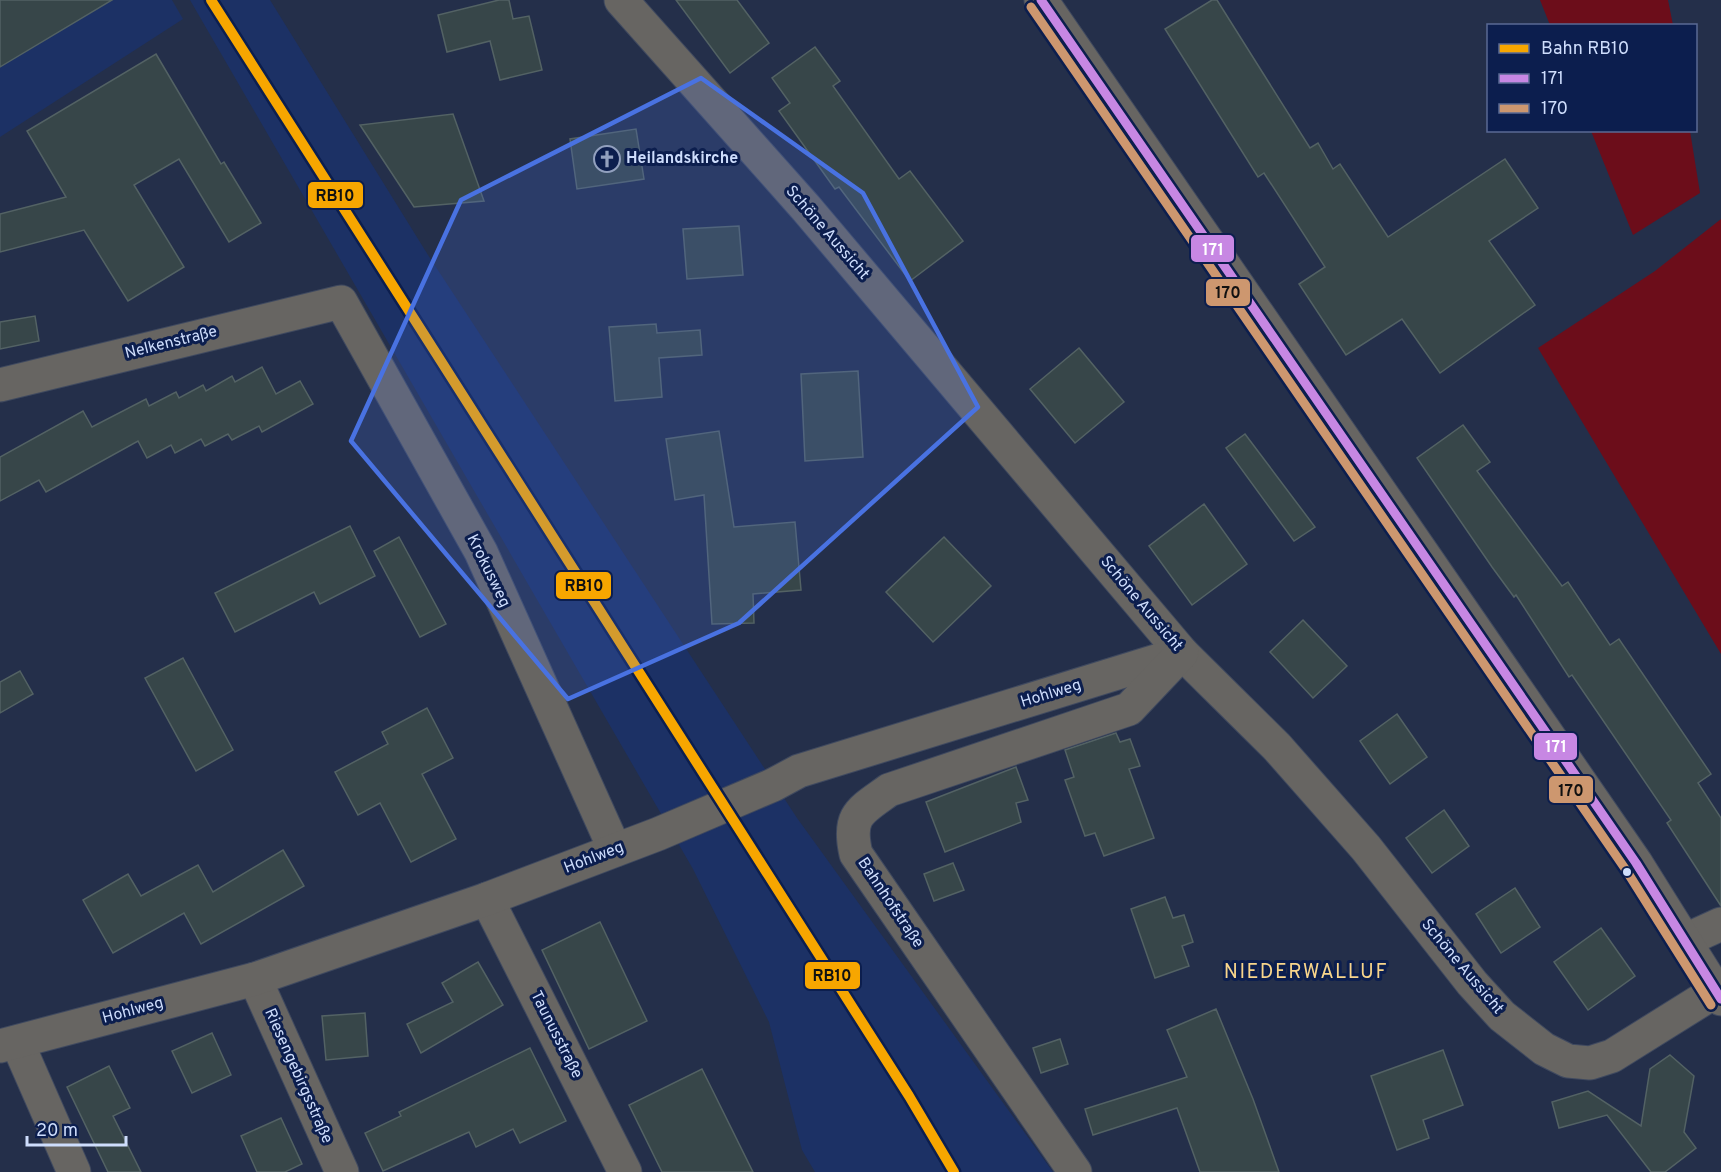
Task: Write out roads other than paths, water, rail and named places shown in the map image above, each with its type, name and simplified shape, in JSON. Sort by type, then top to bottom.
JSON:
[{"type":"street","name":"Schöne Aussicht","points":[[621,0],[806,208],[1182,653],[1277,747],[1358,839],[1472,983],[1502,1016],[1544,1049],[1568,1061],[1590,1063],[1612,1056],[1718,995]]},
{"type":"street","points":[[1041,0],[1636,863],[1686,940],[1718,995]]},
{"type":"street","name":"Nelkenstraße","points":[[0,385],[341,302]]},
{"type":"street","name":"Krokusweg","points":[[341,302],[481,552],[615,850]]},
{"type":"street","name":"Hohlweg","points":[[8,1044],[255,979],[487,898],[658,834],[799,771],[1182,653]]},
{"type":"street","name":"Bahnhofstraße","points":[[1075,1172],[856,854],[851,833],[859,812],[889,790],[1129,710],[1182,653]]},
{"type":"street","name":"Taunusstraße","points":[[487,898],[625,1172]]},
{"type":"street","points":[[1686,940],[1721,924]]},
{"type":"street","name":"Riesengebirgsstraße","points":[[255,979],[342,1172]]},
{"type":"street","points":[[8,1044],[74,1172]]},
{"type":"rail line","name":"RB10","points":[[211,0],[909,1096],[954,1172]]},
{"type":"place","name":"Heilandskirche","points":[[607,159]]},
{"type":"district","name":"NIEDERWALLUF","points":[[1306,973]]}]
